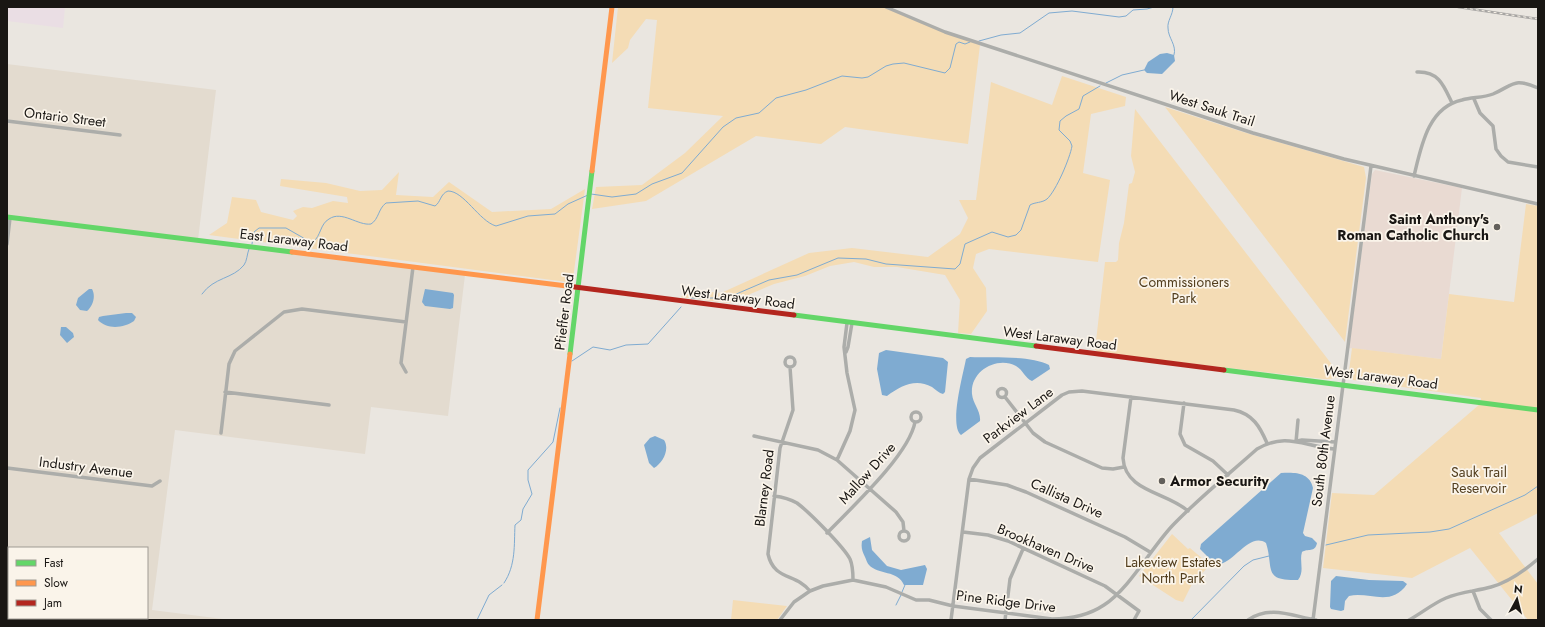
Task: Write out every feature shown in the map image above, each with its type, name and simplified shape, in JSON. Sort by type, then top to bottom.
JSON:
[{"type":"main road","name":"Pfieffer Road","points":[[537,620],[579,289],[612,7]]},
{"type":"main road","name":"East Laraway Road","points":[[9,217],[579,289]]},
{"type":"main road","name":"West Laraway Road","points":[[579,289],[1343,384],[1538,410]]},
{"type":"street","name":"West Sauk Trail","points":[[886,7],[945,32],[1253,133],[1371,166],[1538,204]]},
{"type":"street","points":[[1417,72],[1425,71],[1436,75],[1443,84],[1452,103]]},
{"type":"street","points":[[1414,176],[1427,128],[1439,114],[1452,103],[1493,94],[1516,82],[1528,84],[1538,88]]},
{"type":"street","points":[[1474,99],[1480,112],[1493,126],[1496,149],[1501,156],[1508,162],[1538,167]]},
{"type":"street","name":"Ontario Street","points":[[7,121],[120,135]]},
{"type":"street","name":"South 80th Avenue","points":[[1314,620],[1334,449],[1371,166]]},
{"type":"street","points":[[7,244],[9,217]]},
{"type":"street","points":[[406,372],[401,363],[413,267]]},
{"type":"street","points":[[221,433],[229,364],[235,351],[284,312],[302,310],[406,322]]},
{"type":"street","points":[[837,460],[850,431],[855,410],[847,373],[846,352],[844,347],[849,323]]},
{"type":"street","name":"Blarney Road","points":[[790,367],[793,410],[782,441],[768,550],[769,558],[779,573],[801,582],[810,591]]},
{"type":"street","name":"Parkview Lane","points":[[951,620],[969,479],[973,468],[980,458],[1058,398],[1070,392],[1082,391],[1234,410],[1242,412],[1257,424],[1267,443]]},
{"type":"street","points":[[225,392],[329,405]]},
{"type":"street","points":[[1005,397],[1033,433],[1045,442],[1102,468],[1113,469],[1124,467]]},
{"type":"street","points":[[1131,397],[1123,458],[1124,467],[1130,478],[1138,484],[1177,502],[1188,511]]},
{"type":"street","points":[[1184,403],[1180,434],[1185,445],[1213,461],[1228,475]]},
{"type":"street","points":[[1296,442],[1298,420]]},
{"type":"street","name":"Mallow Drive","points":[[827,533],[870,488],[907,444],[915,422]]},
{"type":"street","points":[[754,436],[818,450],[837,460],[899,515],[903,522],[904,531]]},
{"type":"street","points":[[1267,443],[1282,440],[1334,449]]},
{"type":"street","points":[[1296,442],[1302,440],[1335,442]]},
{"type":"street","name":"Pine Ridge Drive","points":[[780,620],[794,602],[810,591],[829,584],[853,580],[886,587],[906,596],[953,606],[1058,619],[1078,616],[1091,612],[1107,603],[1117,594],[1174,524],[1228,475],[1267,443]]},
{"type":"street","name":"Industry Avenue","points":[[7,468],[152,486],[160,481]]},
{"type":"street","name":"Callista Drive","points":[[969,479],[1003,484],[1026,492],[1125,537],[1150,552]]},
{"type":"street","points":[[774,496],[797,503],[827,533],[850,560],[853,570],[853,580]]},
{"type":"street","name":"Brookhaven Drive","points":[[963,532],[995,537],[1105,586],[1139,611],[1134,620]]},
{"type":"street","points":[[1005,620],[1010,579],[1023,549]]},
{"type":"street","points":[[1409,620],[1438,602],[1453,596],[1492,587],[1508,580],[1521,573],[1538,559]]},
{"type":"street","points":[[1473,591],[1480,609],[1491,620]]},
{"type":"street","points":[[1248,620],[1255,615],[1266,612],[1283,613],[1314,620]]},
{"type":"shaded area","points":[[7,7],[65,7],[63,28],[7,21]]},
{"type":"shaded area","points":[[7,64],[216,90],[198,240],[465,275],[448,416],[371,407],[365,454],[175,430],[152,610],[231,620],[7,620]]},
{"type":"shaded area","points":[[1375,170],[1462,188],[1441,359],[1349,348],[1372,174]]},
{"type":"green space","points":[[618,7],[885,7],[980,45],[968,144],[845,127],[821,144],[756,136],[646,201],[592,209],[596,187],[642,185],[685,153],[723,116],[648,108],[657,20],[646,19],[630,40],[628,48],[612,63]]},
{"type":"green space","points":[[1062,76],[1126,97],[1125,106],[1091,114],[1083,173],[1110,180],[1098,262],[989,249],[976,254],[973,268],[986,288],[987,311],[971,334],[958,333],[960,300],[945,275],[897,267],[874,267],[854,262],[830,266],[805,276],[774,284],[729,303],[680,297],[693,290],[721,293],[809,253],[852,248],[928,257],[960,234],[968,218],[959,200],[976,200],[991,82],[1052,105]]},
{"type":"green space","points":[[1165,107],[1243,132],[1364,167],[1366,178],[1345,342]]},
{"type":"green space","name":"Commissioners Park","points":[[1135,109],[1340,375],[1330,379],[1324,379],[1101,353],[1095,350],[1105,262],[1116,262],[1118,260],[1119,243],[1124,223],[1129,184],[1132,183],[1135,172],[1131,156]]},
{"type":"green space","points":[[399,172],[396,195],[433,197],[449,182],[492,212],[551,209],[585,189],[573,279],[567,282],[209,235],[227,223],[232,197],[256,200],[261,212],[293,220],[297,216],[293,211],[303,207],[312,208],[333,201],[348,203],[347,197],[280,186],[281,179],[326,183],[360,191],[382,190]]},
{"type":"green space","name":"Sauk Trail Reservoir","points":[[1526,204],[1538,206],[1538,513],[1499,533],[1538,584],[1538,620],[1528,620],[1470,548],[1412,578],[1323,568],[1332,493],[1374,495],[1480,404],[1481,398],[1353,380],[1349,371],[1352,348],[1441,359],[1449,294],[1514,302]]},
{"type":"green space","name":"Lakeview Estates North Park","points":[[1172,534],[1188,549],[1190,548],[1210,565],[1192,584],[1183,602],[1176,600],[1139,576]]},
{"type":"green space","points":[[733,600],[787,606],[777,620],[731,620]]},
{"type":"water","points":[[1167,53],[1174,55],[1175,61],[1162,74],[1147,73],[1144,70],[1148,62],[1160,54]]},
{"type":"water","points":[[89,289],[92,289],[93,292],[94,298],[92,304],[87,311],[80,310],[76,305],[78,298]]},
{"type":"water","points":[[425,289],[453,293],[453,308],[450,309],[425,306],[422,302]]},
{"type":"water","points":[[132,313],[136,317],[134,321],[121,326],[111,327],[98,320],[99,317],[103,316]]},
{"type":"water","points":[[61,327],[66,327],[73,333],[74,337],[67,343],[60,335]]},
{"type":"water","points":[[886,350],[943,358],[948,362],[945,392],[943,394],[926,384],[914,383],[903,386],[887,396],[882,395],[877,369],[879,353]]},
{"type":"water","points":[[970,357],[1022,358],[1049,365],[1050,369],[1032,381],[1016,366],[1009,363],[993,364],[980,372],[975,379],[972,394],[980,421],[961,435],[956,421],[958,399],[966,359]]},
{"type":"water","points":[[655,436],[664,440],[666,444],[666,451],[663,459],[654,468],[649,463],[644,445],[650,438]]},
{"type":"water","points":[[1281,473],[1301,474],[1309,479],[1313,488],[1303,533],[1305,536],[1312,538],[1317,543],[1315,548],[1302,552],[1302,570],[1298,580],[1287,580],[1274,575],[1270,566],[1266,543],[1259,541],[1246,545],[1228,561],[1221,564],[1215,564],[1200,549],[1201,544]]},
{"type":"water","points":[[870,537],[872,550],[887,566],[901,570],[925,565],[927,569],[923,585],[904,585],[897,577],[877,570],[869,565],[863,553],[862,541]]},
{"type":"water","points":[[1336,576],[1369,580],[1403,581],[1407,584],[1401,591],[1387,597],[1364,595],[1349,596],[1345,601],[1344,610],[1341,611],[1331,609],[1330,607],[1331,581]]},
{"type":"waterway","points":[[979,41],[1001,35],[1020,33],[1049,13],[1072,11],[1119,17],[1126,16],[1133,10],[1154,7]]},
{"type":"waterway","points":[[1157,7],[1167,7]]},
{"type":"waterway","points":[[1173,7],[1169,20],[1168,32],[1175,51],[1174,55]]},
{"type":"waterway","points":[[1235,7],[1271,7]]},
{"type":"waterway","points":[[591,194],[612,197],[636,194],[652,184],[682,173],[723,127],[736,118],[759,113],[776,98],[806,90],[842,76],[862,78],[868,77],[886,66],[893,64],[904,63],[945,73],[950,68],[956,44],[959,42],[965,44],[970,42]]},
{"type":"waterway","points":[[1106,83],[1122,75],[1144,70]]},
{"type":"waterway","points":[[691,298],[727,298],[769,280],[797,275],[838,258],[866,259],[886,264],[955,269],[960,264],[965,244],[992,232],[1008,237],[1016,235],[1021,230],[1030,205],[1041,202],[1051,195],[1069,158],[1072,146],[1070,141],[1059,130],[1060,121],[1079,109],[1083,96],[1100,86]]},
{"type":"waterway","points":[[252,244],[254,232],[259,228],[286,228],[313,242],[318,237],[326,221],[334,217],[345,217],[361,223],[371,224],[374,222],[381,208],[386,203],[418,201],[435,206],[443,194],[448,191],[454,192],[460,196],[484,218],[496,226],[528,216],[555,214],[568,204],[588,195]]},
{"type":"waterway","points":[[202,294],[212,284],[240,270],[245,263],[249,249]]},
{"type":"waterway","points":[[572,361],[593,347],[610,350],[626,345],[648,344],[681,307]]},
{"type":"waterway","points":[[504,583],[511,569],[515,525],[521,520],[523,509],[532,494],[528,480],[528,470],[553,442],[560,408]]},
{"type":"waterway","points":[[1326,545],[1368,535],[1430,532],[1449,529],[1525,495],[1538,486]]},
{"type":"waterway","points":[[1191,620],[1244,566],[1253,560],[1269,556]]},
{"type":"waterway","points":[[477,620],[489,595],[502,585]]},
{"type":"waterway","points":[[902,592],[905,585]]},
{"type":"waterway","points":[[896,605],[901,595]]},
{"type":"railway","points":[[1458,7],[1538,19]]},
{"type":"traffic: fast","points":[[570,354],[592,171]]},
{"type":"traffic: fast","points":[[7,217],[292,252]]},
{"type":"traffic: fast","points":[[794,315],[1036,346]]},
{"type":"traffic: fast","points":[[1224,370],[1538,410]]},
{"type":"traffic: slow","points":[[592,171],[612,7]]},
{"type":"traffic: slow","points":[[292,252],[575,287]]},
{"type":"traffic: slow","points":[[537,620],[570,354]]},
{"type":"traffic: jam","points":[[575,287],[794,315]]},
{"type":"traffic: jam","points":[[1036,346],[1224,370]]},
{"type":"place","name":"Saint Anthony's Roman Catholic Church","points":[[1497,227]]},
{"type":"place","name":"Armor Security","points":[[1162,481]]}]
